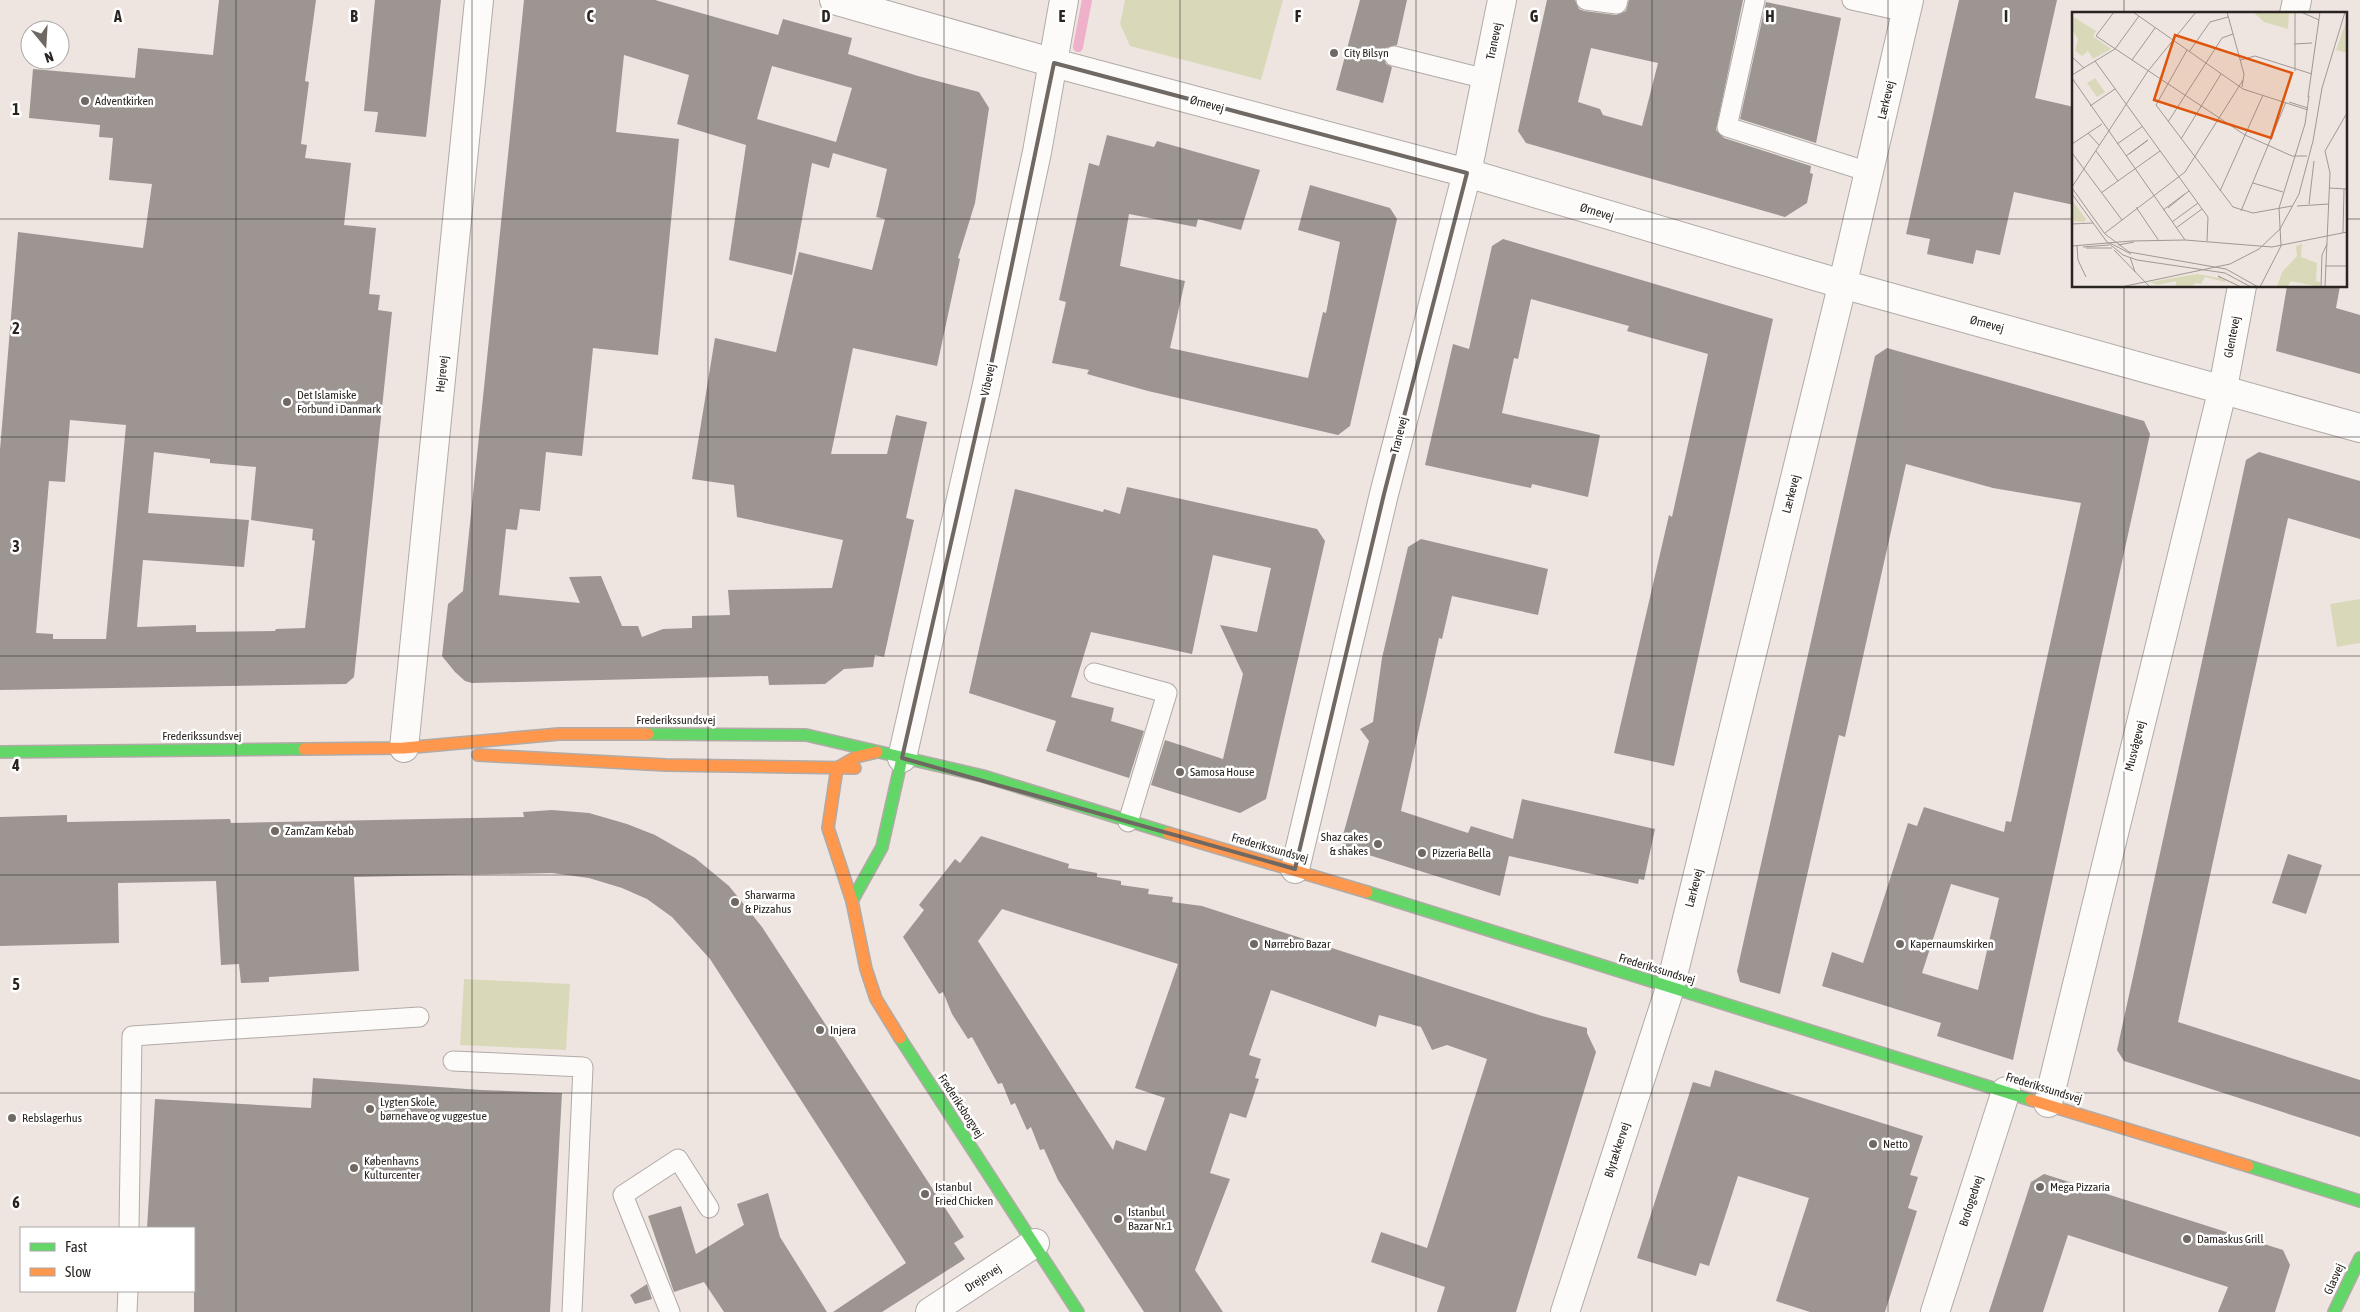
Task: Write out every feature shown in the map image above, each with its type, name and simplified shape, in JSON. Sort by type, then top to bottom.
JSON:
[{"type":"street","name":"Hejrevej","points":[[404,748],[479,0]]},
{"type":"street","name":"Ørnevej","points":[[834,0],[1054,62],[1466,173],[1842,284],[2223,388],[2360,428]]},
{"type":"street","name":"Vibevej","points":[[893,761],[986,389],[1054,62],[1064,0]]},
{"type":"street","name":"Tranevej","points":[[1295,869],[1384,494],[1466,173],[1502,0]]},
{"type":"street","name":"Lærkevej","points":[[1670,988],[1908,6]]},
{"type":"street","name":"Glentevej","points":[[2223,388],[2242,288]]},
{"type":"street","name":"Musvågevej","points":[[2048,1104],[2223,388]]},
{"type":"street","name":"Frederikssundsvej","points":[[0,752],[404,748],[559,734],[806,734],[893,761],[945,768],[983,776],[1128,822],[1295,869],[1670,988],[2360,1201]]},
{"type":"street","name":"Frederikssundsvej","points":[[404,748],[560,762],[864,768]]},
{"type":"street","points":[[837,768],[847,759],[860,754],[893,761],[882,847],[852,901]]},
{"type":"street","name":"Frederiksborgvej","points":[[837,768],[828,828],[852,901],[864,961],[876,999],[1078,1312]]},
{"type":"street","name":"Blytækkervej","points":[[1564,1312],[1670,988]]},
{"type":"street","name":"Brofogedvej","points":[[1935,1312],[2006,1091]]},
{"type":"street","name":"Drejervej","points":[[930,1312],[1035,1243]]},
{"type":"street","name":"Glasvej","points":[[2334,1312],[2360,1258]]},
{"type":"lane","points":[[1586,0],[1617,4],[1618,0]]},
{"type":"lane","points":[[1755,0],[1727,127],[1869,172]]},
{"type":"lane","points":[[1852,0],[1908,6]]},
{"type":"lane","points":[[1394,56],[1486,79]]},
{"type":"lane","points":[[1094,673],[1166,693],[1128,822]]},
{"type":"lane","points":[[129,1227],[132,1036],[419,1017]]},
{"type":"lane","points":[[453,1061],[583,1066],[572,1312]]},
{"type":"lane","points":[[670,1312],[623,1195],[678,1159],[709,1208]]},
{"type":"lane","points":[[127,1312],[128,1292]]},
{"type":"highlighted area","points":[[1054,63],[1467,173],[1384,494],[1295,869],[902,758],[986,389]]},
{"type":"green space","points":[[1125,0],[1283,0],[1261,80],[1130,46],[1120,24]]},
{"type":"green space","points":[[2360,599],[2360,643],[2337,647],[2330,604]]},
{"type":"green space","points":[[464,979],[570,984],[566,1050],[460,1045]]},
{"type":"building","points":[[219,0],[316,0],[305,81],[309,82],[301,144],[307,145],[305,158],[351,163],[344,225],[376,228],[369,294],[380,295],[378,310],[392,312],[354,677],[346,684],[0,690],[0,450],[18,232],[143,248],[152,184],[109,180],[113,138],[99,137],[100,125],[29,118],[33,70],[135,78],[138,48],[213,55]],"holes":[[[70,420],[126,425],[106,639],[53,639],[53,634],[36,633],[49,481],[65,482]],[[154,452],[210,459],[210,463],[256,467],[251,520],[313,529],[312,540],[315,541],[305,628],[276,629],[275,631],[196,632],[196,625],[137,627],[143,560],[244,567],[249,520],[148,513]]]},
{"type":"building","points":[[375,0],[441,0],[426,137],[375,132],[378,112],[364,111]]},
{"type":"building","points":[[524,0],[655,0],[778,35],[783,19],[852,38],[848,54],[918,76],[979,92],[989,108],[975,203],[958,258],[960,259],[937,366],[853,348],[831,454],[887,454],[896,415],[927,422],[906,518],[914,520],[884,657],[875,655],[873,667],[844,669],[825,684],[769,685],[768,676],[472,683],[465,681],[455,672],[442,656],[448,604],[463,591]],"holes":[[[624,55],[689,75],[677,124],[746,145],[729,260],[792,275],[812,163],[829,168],[833,153],[887,169],[876,217],[885,219],[872,270],[799,252],[776,352],[715,338],[692,479],[734,485],[737,517],[843,540],[832,588],[728,590],[730,615],[692,616],[692,628],[663,629],[642,637],[638,626],[622,626],[601,576],[569,577],[580,603],[499,595],[506,529],[517,530],[520,509],[540,511],[546,452],[582,456],[593,348],[658,355],[679,139],[616,132]],[[772,66],[852,88],[836,142],[757,119]]]},
{"type":"building","points":[[1360,0],[1407,0],[1397,45],[1386,48],[1383,54],[1386,64],[1392,67],[1383,103],[1336,90]]},
{"type":"building","points":[[1547,0],[1575,0],[1579,9],[1584,11],[1616,15],[1626,11],[1629,0],[1743,0],[1716,130],[1724,138],[1811,166],[1810,173],[1813,174],[1807,203],[1785,217],[1526,143],[1518,131]],"holes":[[[1591,48],[1658,63],[1642,126],[1603,115],[1600,109],[1578,102]]]},
{"type":"building","points":[[1959,0],[2057,0],[2035,98],[2072,107],[2072,205],[2014,192],[2000,255],[1976,250],[1973,264],[1927,254],[1930,239],[1906,234]]},
{"type":"building","points":[[1766,2],[1841,18],[1816,143],[1740,119]]},
{"type":"building","points":[[1107,135],[1154,147],[1157,141],[1260,170],[1241,230],[1198,219],[1196,227],[1129,214],[1120,266],[1185,281],[1170,348],[1308,378],[1323,312],[1326,313],[1340,242],[1298,230],[1310,185],[1390,208],[1397,219],[1350,426],[1338,435],[1148,391],[1087,374],[1089,370],[1052,363],[1066,302],[1059,300],[1089,163],[1099,166]]},
{"type":"building","points":[[1503,239],[1773,319],[1674,766],[1614,753],[1669,515],[1672,517],[1708,354],[1627,331],[1629,326],[1531,299],[1518,359],[1514,358],[1502,413],[1600,435],[1588,497],[1532,484],[1531,488],[1425,465],[1453,344],[1469,349],[1492,246]]},
{"type":"building","points":[[2287,288],[2340,288],[2336,308],[2360,315],[2360,374],[2276,351]]},
{"type":"building","points":[[1887,348],[2144,421],[2150,434],[2013,1060],[1937,1036],[1941,1023],[1822,986],[1832,952],[1863,963],[1908,823],[1917,826],[1924,807],[2004,832],[2006,821],[2011,822],[2081,503],[1993,488],[1906,464],[1845,737],[1839,735],[1780,994],[1740,982],[1737,971],[1875,356]],"holes":[[[1951,884],[1999,898],[1978,990],[1922,973]]]},
{"type":"building","points":[[2259,452],[2360,481],[2360,539],[2288,518],[2178,1022],[2360,1080],[2360,1137],[2124,1061],[2117,1050],[2246,460]]},
{"type":"building","points":[[1127,487],[1317,529],[1325,541],[1266,799],[1240,813],[1151,785],[1165,740],[1223,759],[1243,674],[1220,625],[1257,632],[1271,568],[1213,555],[1192,654],[1091,632],[1071,697],[1114,708],[1111,721],[1144,731],[1129,778],[1046,751],[1056,721],[969,693],[1015,489],[1103,512],[1104,509],[1120,514]]},
{"type":"building","points":[[1421,539],[1548,569],[1538,615],[1452,596],[1442,639],[1439,638],[1401,811],[1468,833],[1471,826],[1513,839],[1522,799],[1655,829],[1644,880],[1639,879],[1638,884],[1509,856],[1500,896],[1340,846],[1369,741],[1360,729],[1373,722],[1382,658],[1408,547]]},
{"type":"building","points":[[552,810],[589,813],[627,824],[655,835],[695,858],[729,886],[762,927],[964,1237],[954,1243],[965,1259],[882,1312],[833,1312],[906,1263],[710,959],[672,917],[647,899],[622,888],[589,878],[552,873],[354,877],[359,971],[269,977],[269,982],[241,983],[239,964],[221,965],[216,881],[118,883],[119,943],[0,946],[0,817],[67,815],[67,822],[230,819],[231,823],[524,817],[523,812]]},
{"type":"building","points":[[981,836],[1069,864],[1068,868],[1097,873],[1097,877],[1121,881],[1121,885],[1149,889],[1148,894],[1173,897],[1172,902],[1202,906],[1542,1016],[1587,1028],[1587,1033],[1596,1052],[1516,1312],[1437,1312],[1445,1287],[1371,1262],[1381,1232],[1427,1248],[1487,1059],[1447,1045],[1432,1050],[1421,1027],[1379,1015],[1376,1027],[1271,990],[1249,1055],[1261,1059],[1255,1078],[1259,1079],[1246,1118],[1230,1113],[1210,1173],[1230,1179],[1195,1270],[1223,1312],[1144,1312],[1058,1180],[1044,1149],[1040,1150],[1031,1127],[1027,1130],[1015,1103],[1011,1105],[1002,1083],[998,1084],[972,1037],[968,1039],[952,1014],[943,992],[939,994],[903,937],[924,910],[919,905],[955,859],[960,863]],"holes":[[[1002,909],[1178,964],[1135,1088],[1165,1098],[1146,1151],[1116,1140],[1113,1150],[978,941]]]},
{"type":"building","points":[[2288,854],[2322,865],[2306,914],[2272,903]]},
{"type":"building","points":[[1715,1070],[1923,1136],[1910,1175],[1918,1177],[1908,1208],[1917,1211],[1885,1312],[1810,1312],[1776,1301],[1809,1198],[1738,1176],[1709,1266],[1700,1263],[1696,1276],[1637,1258],[1693,1082],[1710,1087]]},
{"type":"building","name":"Københavns Kulturcenter","points":[[313,1078],[481,1090],[562,1093],[550,1312],[194,1312],[195,1227],[147,1227],[155,1099],[311,1108]]},
{"type":"building","points":[[2044,1174],[2283,1250],[2290,1265],[2275,1312],[2218,1312],[2228,1287],[2068,1235],[2043,1312],[1989,1312],[2031,1182]]},
{"type":"building","points":[[768,1193],[780,1237],[827,1312],[724,1312],[704,1282],[674,1292],[648,1216],[681,1206],[696,1254],[744,1225],[737,1204]]},
{"type":"building","points":[[647,1284],[652,1299],[635,1304],[630,1295]]},
{"type":"waterway","points":[[1078,47],[1087,0]]},
{"type":"traffic: fast","points":[[648,734],[806,735],[983,776],[1168,833]]},
{"type":"traffic: fast","points":[[0,752],[304,749]]},
{"type":"traffic: fast","points":[[852,901],[882,847],[902,758]]},
{"type":"traffic: fast","points":[[1367,892],[2031,1100]]},
{"type":"traffic: fast","points":[[900,1038],[1078,1312]]},
{"type":"traffic: fast","points":[[2248,1166],[2360,1201]]},
{"type":"traffic: fast","points":[[2334,1312],[2360,1258]]},
{"type":"traffic: slow","points":[[304,749],[404,748],[559,734],[648,734]]},
{"type":"traffic: slow","points":[[877,752],[856,757],[837,768],[828,828],[852,901],[866,969],[876,999],[900,1038]]},
{"type":"traffic: slow","points":[[478,755],[666,765],[855,768]]},
{"type":"traffic: slow","points":[[1168,833],[1367,892]]},
{"type":"traffic: slow","points":[[2031,1100],[2248,1166]]},
{"type":"place","name":"City Bilsyn","points":[[1334,53]]},
{"type":"place","name":"Adventkirken","points":[[85,101]]},
{"type":"place","name":"Det Islamiske Forbund i Danmark","points":[[287,402]]},
{"type":"place","name":"Samosa House","points":[[1180,772]]},
{"type":"place","name":"ZamZam Kebab","points":[[275,831]]},
{"type":"place","name":"Shaz cakes & shakes","points":[[1378,844]]},
{"type":"place","name":"Pizzeria Bella","points":[[1422,853]]},
{"type":"place","name":"Sharwarma & Pizzahus","points":[[735,902]]},
{"type":"place","name":"Nørrebro Bazar","points":[[1254,944]]},
{"type":"place","name":"Kapernaumskirken","points":[[1900,944]]},
{"type":"place","name":"Injera","points":[[820,1030]]},
{"type":"place","name":"Lygten Skole, børnehave og vuggestue","points":[[370,1109]]},
{"type":"place","name":"Rebslagerhus","points":[[12,1118]]},
{"type":"place","name":"Netto","points":[[1873,1144]]},
{"type":"place","name":"Københavns Kulturcenter","points":[[354,1168]]},
{"type":"place","name":"Mega Pizzaria","points":[[2040,1187]]},
{"type":"place","name":"Istanbul Fried Chicken","points":[[925,1194]]},
{"type":"place","name":"Istanbul Bazar Nr.1","points":[[1118,1219]]},
{"type":"place","name":"Damaskus Grill","points":[[2187,1239]]}]
